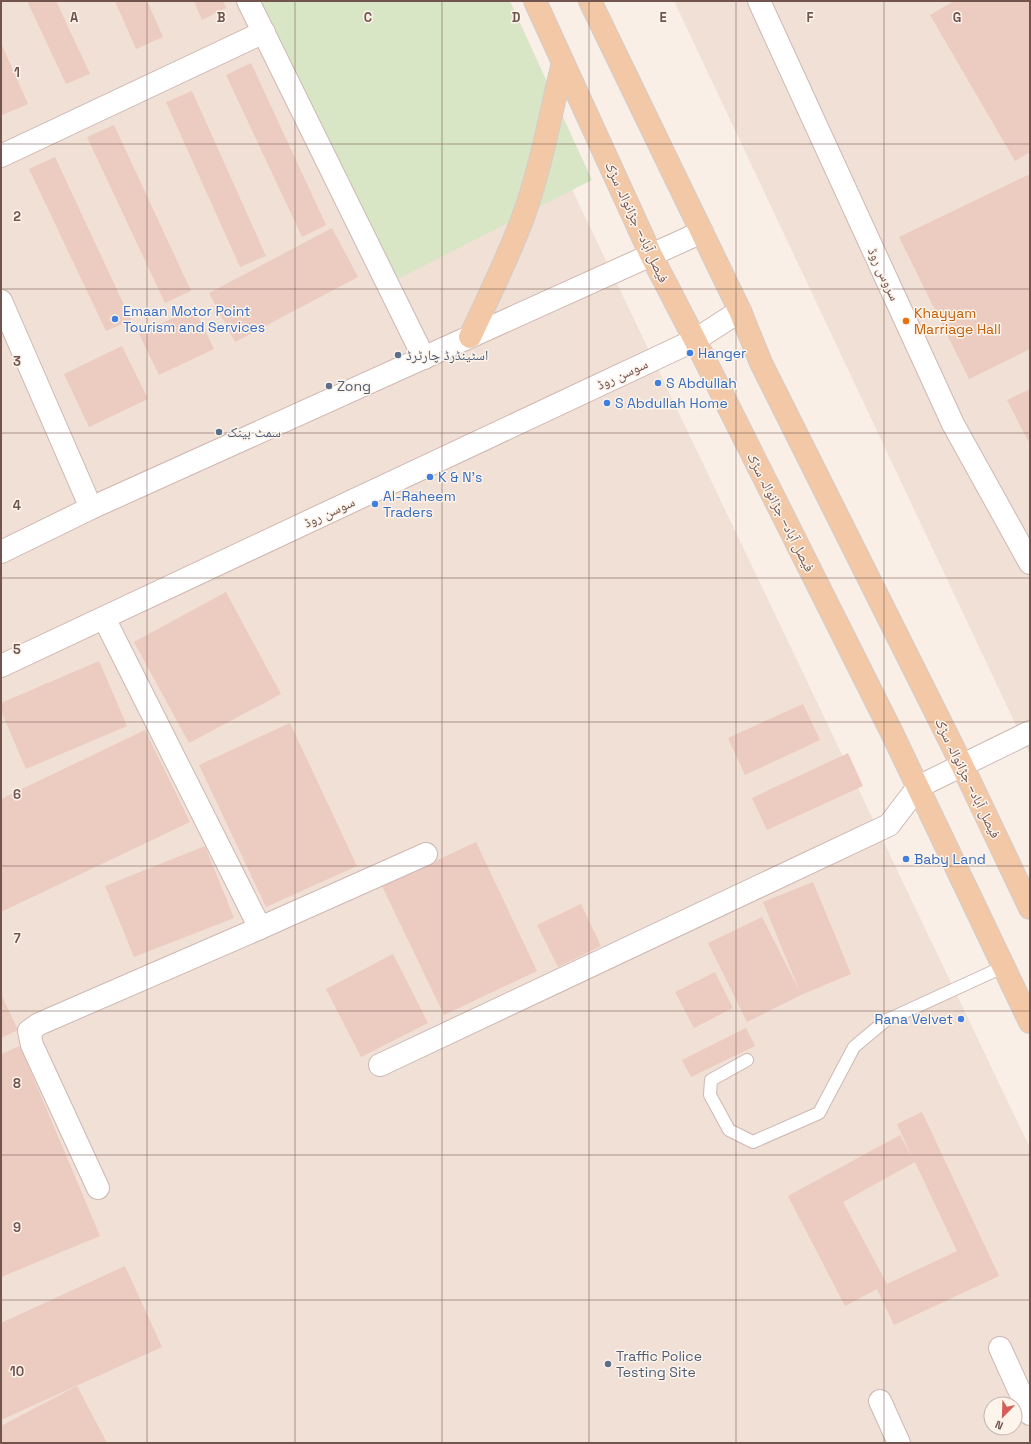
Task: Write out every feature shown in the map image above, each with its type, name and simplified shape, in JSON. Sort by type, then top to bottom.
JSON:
[{"type":"main road","name":"فیصل آباد– جڑانوالہ سڑک","points":[[535,1],[651,255],[918,787],[1030,1022]]},
{"type":"main road","name":"فیصل آباد– جڑانوالہ سڑک","points":[[590,1],[740,311],[761,363],[962,765],[1030,908]]},
{"type":"main road","points":[[470,337],[501,270],[522,219],[534,182],[563,63]]},
{"type":"street","points":[[248,1],[424,358]]},
{"type":"street","name":"سروس روڈ","points":[[759,1],[953,424],[1030,563]]},
{"type":"street","points":[[1,156],[264,32]]},
{"type":"street","points":[[1,552],[91,508],[702,232]]},
{"type":"street","points":[[1,301],[91,508]]},
{"type":"street","name":"سوسن روڈ","points":[[1,666],[695,340],[740,311]]},
{"type":"street","points":[[104,618],[260,928]]},
{"type":"street","points":[[380,1065],[888,825],[918,787],[1030,732]]},
{"type":"street","points":[[98,1188],[32,1045],[29,1032],[39,1024],[426,854]]},
{"type":"street","points":[[1000,1348],[1030,1414]]},
{"type":"street","points":[[880,1401],[899,1443]]},
{"type":"lane","points":[[747,1060],[711,1080],[710,1095],[729,1130],[753,1142],[819,1113],[854,1047],[886,1021],[1004,967]]},
{"type":"shaded area","points":[[1,1],[482,1],[1030,1148],[1030,1443],[1,1443]]},
{"type":"shaded area","points":[[674,1],[1030,1],[1030,755]]},
{"type":"green space","points":[[259,1],[510,1],[592,180],[394,281]]},
{"type":"building","points":[[27,1],[56,1],[90,74],[66,84]]},
{"type":"building","points":[[115,1],[147,1],[163,37],[136,49]]},
{"type":"building","points":[[194,1],[223,1],[226,8],[202,20]]},
{"type":"building","points":[[954,1],[1030,1],[1030,152],[1015,161],[930,15]]},
{"type":"building","points":[[1,43],[28,104],[2,115],[1,113]]},
{"type":"building","points":[[251,63],[326,225],[302,237],[226,75]]},
{"type":"building","points":[[192,91],[266,256],[240,267],[166,102]]},
{"type":"building","points":[[114,125],[191,291],[165,303],[87,137]]},
{"type":"building","points":[[55,157],[131,320],[106,331],[29,169]]},
{"type":"building","points":[[1030,174],[1030,349],[969,379],[899,237]]},
{"type":"building","points":[[332,228],[358,277],[235,342],[209,293]]},
{"type":"building","points":[[194,308],[214,349],[159,375],[139,334]]},
{"type":"building","points":[[122,346],[148,399],[89,427],[64,374]]},
{"type":"building","points":[[1030,389],[1030,440],[1028,441],[1007,400]]},
{"type":"building","points":[[226,592],[281,694],[189,743],[134,642]]},
{"type":"building","points":[[99,661],[127,726],[26,769],[1,711],[1,703]]},
{"type":"building","points":[[803,704],[820,740],[745,775],[728,738]]},
{"type":"building","points":[[290,723],[357,866],[266,907],[199,765]]},
{"type":"building","points":[[145,730],[190,822],[1,912],[1,799]]},
{"type":"building","points":[[848,753],[863,786],[767,830],[752,798]]},
{"type":"building","points":[[476,842],[537,971],[444,1015],[382,886]]},
{"type":"building","points":[[205,846],[234,918],[134,957],[105,886]]},
{"type":"building","points":[[813,882],[851,974],[801,995],[747,1022],[708,943],[762,917],[800,992],[763,902]]},
{"type":"building","points":[[581,904],[601,946],[558,967],[537,925]]},
{"type":"building","points":[[393,954],[428,1023],[361,1057],[326,989]]},
{"type":"building","points":[[715,972],[733,1008],[694,1028],[675,992]]},
{"type":"building","points":[[1,994],[18,1030],[1,1038]]},
{"type":"building","points":[[746,1028],[755,1046],[691,1077],[682,1060]]},
{"type":"building","points":[[20,1046],[100,1236],[1,1277],[1,1054]]},
{"type":"building","points":[[922,1112],[999,1276],[894,1325],[877,1289],[845,1306],[788,1196],[900,1135],[913,1159],[897,1124]],"holes":[[[915,1162],[957,1251],[887,1284],[843,1202]]]},
{"type":"building","points":[[125,1266],[162,1347],[1,1420],[1,1323]]},
{"type":"building","points":[[77,1386],[107,1443],[1,1443],[1,1426]]},
{"type":"place","name":"Emaan Motor Point Tourism and Services","points":[[115,319]]},
{"type":"place","name":"Khayyam Marriage Hall","points":[[906,321]]},
{"type":"place","name":"Hanger","points":[[690,353]]},
{"type":"place","name":"اسٹینڈرڈ چارٹرڈ","points":[[398,355]]},
{"type":"place","name":"S Abdullah","points":[[658,383]]},
{"type":"place","name":"Zong","points":[[329,386]]},
{"type":"place","name":"S Abdullah Home","points":[[607,403]]},
{"type":"place","name":"سمٹ بینک","points":[[219,432]]},
{"type":"place","name":"K & N's","points":[[430,477]]},
{"type":"place","name":"Al-Raheem Traders","points":[[375,504]]},
{"type":"place","name":"Baby Land","points":[[906,859]]},
{"type":"place","name":"Rana Velvet","points":[[961,1019]]},
{"type":"place","name":"Traffic Police Testing Site","points":[[608,1364]]}]
